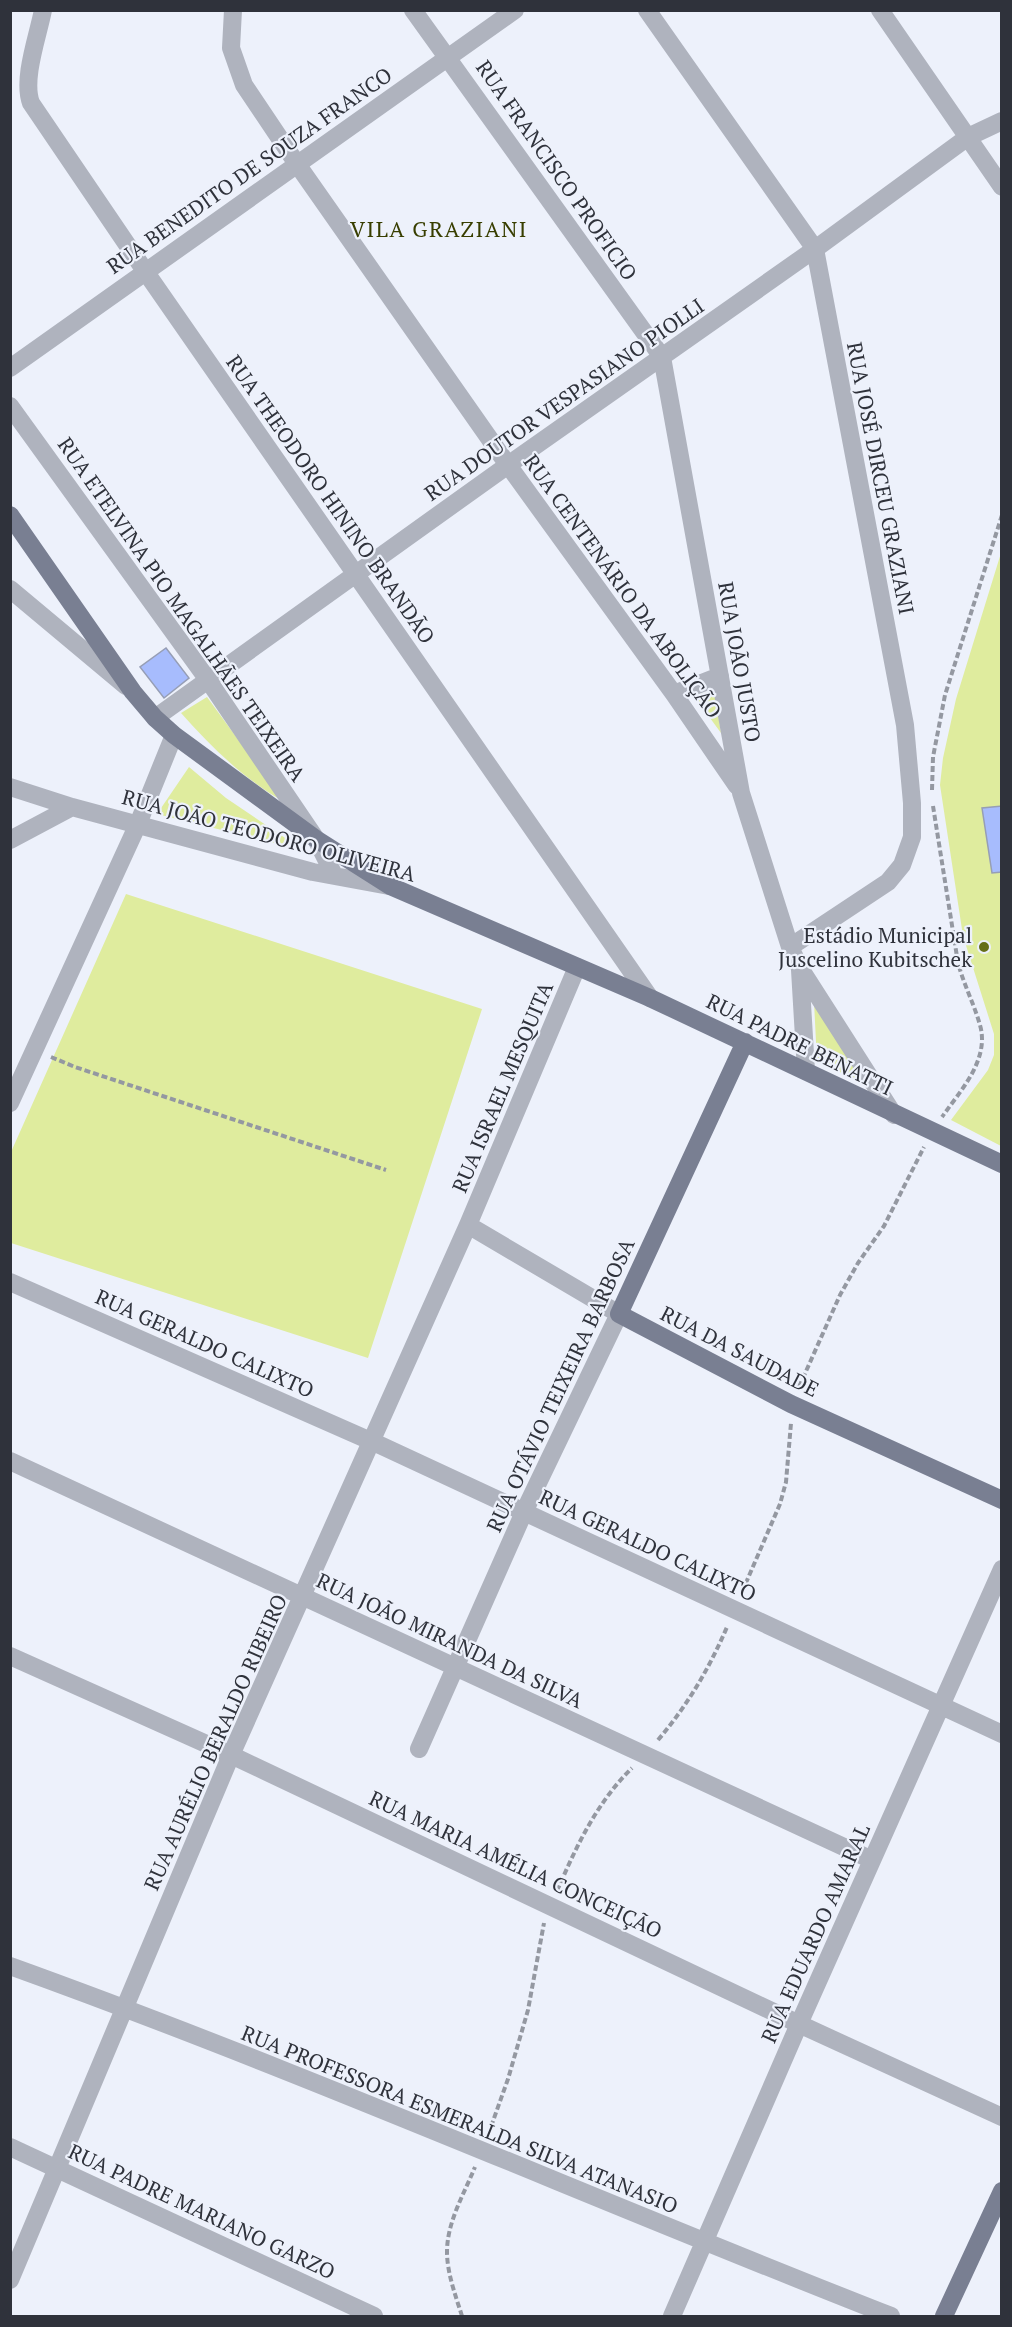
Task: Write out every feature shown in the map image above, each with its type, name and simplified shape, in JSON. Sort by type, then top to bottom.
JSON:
[{"type":"main road","name":"RUA ETELVINA PIO MAGALHÃES TEIXEIRA","points":[[10,515],[133,692],[155,718],[174,735],[316,839],[390,886]]},
{"type":"main road","name":"RUA JOÃO TEODORO OLIVEIRA","points":[[390,886],[577,967]]},
{"type":"main road","name":"RUA PADRE BENATTI","points":[[577,967],[745,1042],[894,1115],[1002,1164]]},
{"type":"main road","name":"RUA OTÁVIO TEIXEIRA BARBOSA","points":[[619,1314],[745,1042]]},
{"type":"main road","name":"RUA DA SAUDADE","points":[[619,1314],[791,1404],[1002,1500]]},
{"type":"main road","points":[[944,2316],[1002,2191]]},
{"type":"street","name":"RUA THEODORO HININO BRANDÃO","points":[[43,10],[28,80],[27,92],[31,103],[145,271],[650,998]]},
{"type":"street","name":"RUA CENTENÁRIO DA ABOLIÇÃO","points":[[232,10],[231,48],[244,84],[297,164],[508,465],[675,694],[741,793]]},
{"type":"street","name":"RUA FRANCISCO PROFICIO","points":[[413,10],[662,357]]},
{"type":"street","name":"RUA BENEDITO DE SOUZA FRANCO","points":[[10,368],[515,10]]},
{"type":"street","name":"RUA JOSÉ DIRCEU GRAZIANI","points":[[646,10],[815,249],[905,725],[912,803],[912,837],[902,865],[888,882],[790,947]]},
{"type":"street","points":[[880,10],[1002,187]]},
{"type":"street","name":"RUA DOUTOR VESPASIANO PIOLLI","points":[[155,718],[815,249],[968,137],[1002,121]]},
{"type":"street","name":"RUA JOÃO JUSTO","points":[[662,357],[741,793],[790,947],[800,968]]},
{"type":"street","name":"RUA ETELVINA PIO MAGALHÃES TEIXEIRA","points":[[10,406],[208,680],[316,839]]},
{"type":"street","points":[[10,589],[133,692]]},
{"type":"street","points":[[675,694],[720,676]]},
{"type":"street","points":[[10,1102],[138,824],[174,735]]},
{"type":"street","name":"RUA JOÃO TEODORO OLIVEIRA","points":[[10,787],[72,807],[313,872],[390,886]]},
{"type":"street","points":[[10,840],[72,807]]},
{"type":"street","points":[[316,839],[334,875]]},
{"type":"street","name":"RUA ISRAEL MESQUITA","points":[[468,1225],[577,967]]},
{"type":"street","points":[[800,968],[807,1071]]},
{"type":"street","points":[[800,968],[894,1115]]},
{"type":"street","name":"RUA DA SAUDADE","points":[[468,1225],[619,1314]]},
{"type":"street","name":"RUA AURÉLIO BERALDO RIBEIRO","points":[[10,2280],[231,1755],[468,1225]]},
{"type":"street","name":"RUA GERALDO CALIXTO","points":[[10,1282],[370,1441],[1002,1734]]},
{"type":"street","name":"RUA OTÁVIO TEIXEIRA BARBOSA","points":[[419,1749],[525,1512],[619,1314]]},
{"type":"street","name":"RUA JOÃO MIRANDA DA SILVA","points":[[10,1461],[872,1860]]},
{"type":"street","name":"RUA EDUARDO AMARAL","points":[[672,2316],[799,2024],[1002,1569]]},
{"type":"street","name":"RUA MARIA AMÉLIA CONCEIÇÃO","points":[[12,1660],[231,1755],[799,2024],[1002,2117]]},
{"type":"street","name":"RUA PROFESSORA ESMERALDA SILVA ATANASIO","points":[[10,1966],[125,2007],[891,2316]]},
{"type":"street","name":"RUA PADRE MARIANO GARZO","points":[[10,2147],[374,2316]]},
{"type":"path","points":[[932,793],[933,758],[945,695],[1002,515]]},
{"type":"path","points":[[462,2316],[454,2291],[447,2252],[452,2222],[482,2151],[508,2079],[528,2010],[541,1930],[551,1905],[575,1850],[601,1804],[678,1717],[703,1678],[780,1504],[786,1482],[791,1404],[840,1295],[858,1263],[884,1226],[932,1132],[974,1072],[980,1057],[981,1028],[958,963],[933,801]]},
{"type":"path","points":[[35,1050],[75,1067],[386,1170]]},
{"type":"green space","name":"Estádio Municipal Juscelino Kubitschek","points":[[1001,553],[1001,1146],[951,1120],[988,1070],[994,1055],[994,1034],[963,936],[940,785],[943,758],[956,699]]},
{"type":"green space","points":[[714,690],[721,733],[694,696]]},
{"type":"green space","points":[[207,697],[283,801],[255,783],[229,762],[181,713]]},
{"type":"green space","points":[[189,767],[226,798],[303,850],[157,814]]},
{"type":"green space","points":[[126,894],[482,1009],[368,1358],[11,1243],[11,1152]]},
{"type":"green space","points":[[814,1002],[865,1084],[817,1061]]},
{"type":"building","points":[[166,648],[189,678],[164,698],[140,667]]},
{"type":"building","points":[[1002,806],[1002,872],[992,873],[982,808]]},
{"type":"place","name":"Estádio Municipal Juscelino Kubitschek","points":[[984,947]]},
{"type":"district","name":"VILA GRAZIANI","points":[[439,228]]}]
